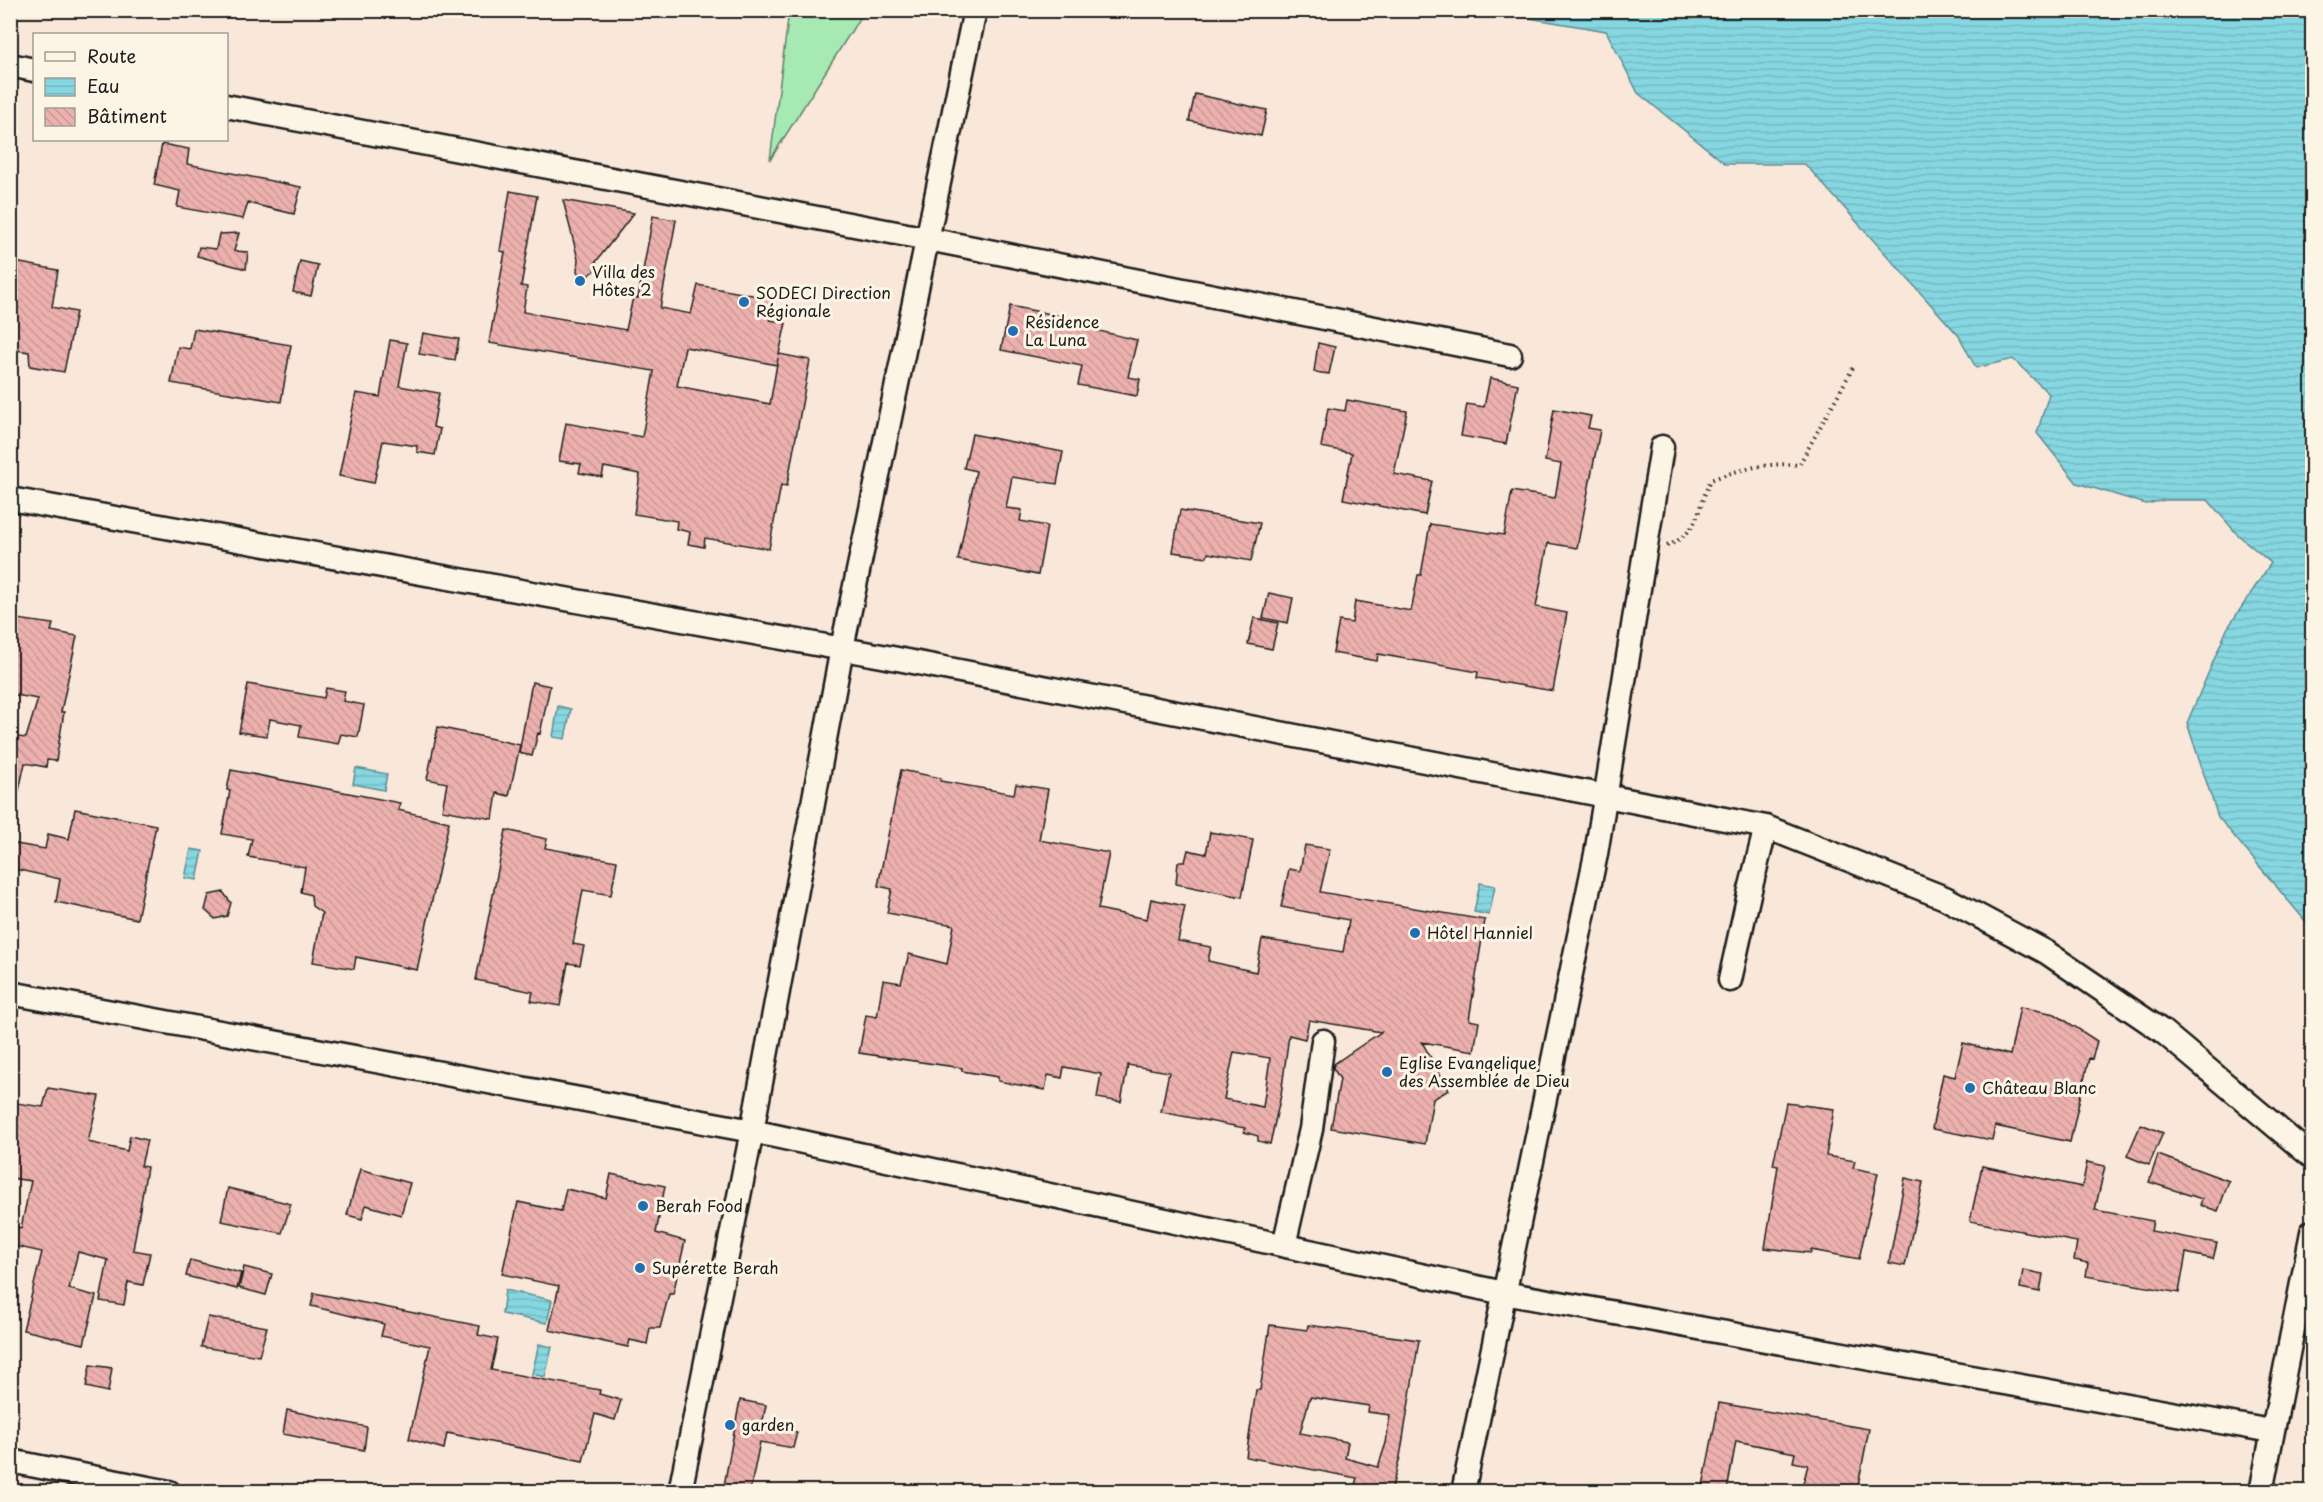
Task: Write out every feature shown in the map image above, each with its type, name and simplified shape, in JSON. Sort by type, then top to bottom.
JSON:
[{"type":"street","points":[[680,1491],[752,1131],[842,648],[975,10]]},
{"type":"street","points":[[10,65],[33,70]]},
{"type":"street","points":[[228,106],[928,239],[1510,355]]},
{"type":"street","points":[[1463,1491],[1596,854],[1662,447]]},
{"type":"street","points":[[10,499],[842,648],[1606,794],[1766,827],[1945,898],[2046,952],[2162,1030],[2313,1157]]},
{"type":"street","points":[[1731,980],[1766,827]]},
{"type":"street","points":[[10,993],[752,1131],[1504,1293],[2271,1431]]},
{"type":"street","points":[[1284,1245],[1311,1129],[1323,1041]]},
{"type":"street","points":[[2260,1491],[2313,1232]]},
{"type":"street","points":[[10,1461],[169,1491]]},
{"type":"path","points":[[1644,556],[1678,542],[1697,522],[1703,495],[1711,480],[1732,472],[1781,463],[1799,465],[1854,366]]},
{"type":"green space","points":[[789,11],[864,11],[770,160]]},
{"type":"water","points":[[1488,11],[2312,11],[2312,929],[2218,817],[2187,723],[2227,629],[2271,563],[2237,534],[2208,500],[2165,500],[2146,504],[2077,483],[2037,433],[2049,394],[2013,359],[1976,368],[1959,336],[1805,164],[1726,164],[1638,93],[1606,31]]},
{"type":"water","points":[[558,706],[571,709],[565,739],[553,737]]},
{"type":"water","points":[[356,768],[387,774],[384,790],[353,784]]},
{"type":"water","points":[[191,849],[203,851],[197,880],[185,878]]},
{"type":"water","points":[[1480,883],[1495,886],[1489,915],[1474,912]]},
{"type":"water","points":[[505,1290],[552,1300],[547,1323],[502,1314]]},
{"type":"water","points":[[539,1344],[552,1347],[545,1377],[532,1374]]},
{"type":"building","points":[[1195,94],[1267,110],[1261,136],[1189,121]]},
{"type":"building","points":[[162,144],[189,149],[187,164],[301,187],[294,214],[248,203],[243,219],[177,207],[180,191],[154,185]]},
{"type":"building","points":[[510,191],[537,196],[521,286],[527,287],[523,312],[626,330],[633,297],[638,298],[653,216],[676,220],[660,308],[691,314],[698,285],[774,299],[770,320],[786,323],[779,354],[810,360],[787,486],[781,485],[769,549],[705,538],[704,547],[688,544],[690,532],[676,529],[677,521],[634,514],[640,474],[604,467],[602,477],[579,473],[581,464],[559,461],[566,423],[642,437],[654,371],[489,343],[505,252],[500,251]],"holes":[[[685,347],[777,365],[770,404],[677,386]]]},
{"type":"building","points":[[563,200],[634,213],[595,263],[595,270],[589,275],[582,276],[577,272],[578,259]]},
{"type":"building","points":[[239,233],[234,251],[248,252],[246,269],[197,256],[199,247],[216,249],[219,234]]},
{"type":"building","points":[[10,261],[58,270],[52,307],[76,312],[64,372],[30,366],[29,352],[10,349]]},
{"type":"building","points":[[300,261],[318,265],[311,296],[293,292]]},
{"type":"building","points":[[1010,306],[1071,318],[1070,324],[1137,340],[1128,377],[1140,379],[1137,396],[1078,385],[1082,366],[1001,350]]},
{"type":"building","points":[[194,329],[291,345],[281,402],[171,383],[178,347],[190,349]]},
{"type":"building","points":[[423,333],[459,339],[455,360],[419,354]]},
{"type":"building","points":[[390,340],[407,343],[399,386],[439,393],[433,427],[440,429],[435,455],[417,452],[417,446],[383,441],[374,483],[339,476],[356,393],[380,397]]},
{"type":"building","points":[[1318,343],[1335,347],[1329,374],[1314,372]]},
{"type":"building","points":[[1490,378],[1518,384],[1506,444],[1461,436],[1467,404],[1484,407]]},
{"type":"building","points":[[1347,400],[1407,411],[1394,474],[1432,481],[1425,515],[1343,499],[1352,453],[1321,447],[1328,408],[1345,411]]},
{"type":"building","points":[[1554,409],[1591,416],[1588,428],[1600,430],[1577,548],[1548,543],[1536,607],[1567,613],[1553,691],[1477,678],[1478,672],[1378,654],[1377,661],[1333,653],[1339,621],[1352,623],[1355,601],[1411,611],[1418,575],[1421,575],[1430,524],[1504,535],[1512,491],[1555,498],[1561,464],[1545,461]]},
{"type":"building","points":[[972,434],[1063,452],[1057,484],[1012,477],[1006,508],[1022,510],[1020,521],[1047,526],[1038,575],[958,560],[976,471],[964,468]]},
{"type":"building","points":[[1180,510],[1260,523],[1251,561],[1208,553],[1207,557],[1173,552]]},
{"type":"building","points":[[1269,593],[1293,598],[1288,623],[1263,618]]},
{"type":"building","points":[[10,618],[53,624],[51,631],[77,636],[61,712],[64,712],[56,761],[47,760],[46,767],[25,763],[18,795],[10,794],[10,736],[26,738],[38,699],[10,694]]},
{"type":"building","points":[[1254,618],[1278,623],[1272,649],[1248,644]]},
{"type":"building","points":[[532,682],[550,686],[540,734],[538,733],[532,756],[519,753]]},
{"type":"building","points":[[248,684],[324,698],[326,688],[345,691],[343,701],[364,705],[358,737],[341,734],[338,744],[299,737],[301,725],[270,719],[267,736],[239,732]]},
{"type":"building","points":[[438,727],[520,745],[509,796],[497,793],[493,819],[442,810],[447,783],[427,779]]},
{"type":"building","points":[[231,770],[400,803],[398,810],[449,822],[417,970],[356,957],[354,969],[313,962],[322,913],[312,906],[311,895],[301,892],[305,867],[248,857],[252,839],[222,834],[230,791],[227,790]]},
{"type":"building","points":[[901,770],[941,778],[940,781],[1014,794],[1016,784],[1048,789],[1039,840],[1109,853],[1098,909],[1147,919],[1151,899],[1185,906],[1178,941],[1211,947],[1208,961],[1256,972],[1262,939],[1343,952],[1349,920],[1281,907],[1289,869],[1300,871],[1305,845],[1330,849],[1320,892],[1485,920],[1469,1020],[1479,1022],[1474,1051],[1422,1042],[1449,1090],[1433,1099],[1425,1144],[1331,1128],[1340,1079],[1333,1068],[1334,1064],[1381,1032],[1309,1020],[1305,1039],[1289,1035],[1281,1095],[1270,1144],[1258,1141],[1258,1136],[1244,1132],[1245,1128],[1161,1112],[1169,1072],[1128,1065],[1121,1102],[1097,1098],[1101,1074],[1064,1067],[1062,1078],[1048,1075],[1045,1090],[998,1081],[998,1077],[962,1071],[962,1068],[859,1053],[866,1015],[877,1017],[883,980],[901,983],[909,954],[947,964],[954,925],[887,913],[892,889],[878,886]],"holes":[[[1234,1052],[1270,1058],[1263,1107],[1224,1099]]]},
{"type":"building","points":[[75,809],[156,825],[137,919],[56,902],[60,879],[10,868],[10,843],[45,849],[48,834],[69,839]]},
{"type":"building","points":[[506,830],[547,839],[545,848],[617,861],[611,895],[583,890],[573,944],[584,946],[580,965],[568,963],[560,1006],[531,1001],[533,992],[476,980]]},
{"type":"building","points":[[1210,832],[1253,840],[1242,897],[1176,884],[1178,862],[1185,862],[1188,850],[1206,854]]},
{"type":"building","points":[[223,892],[231,903],[227,916],[215,919],[205,910],[209,895]]},
{"type":"building","points":[[2020,1007],[2055,1014],[2097,1041],[2092,1059],[2089,1058],[2070,1142],[1995,1126],[1992,1140],[1932,1129],[1943,1074],[1955,1077],[1963,1043],[2010,1055]]},
{"type":"building","points":[[48,1088],[99,1096],[88,1142],[127,1151],[130,1136],[147,1140],[141,1166],[147,1167],[133,1250],[150,1253],[143,1285],[128,1282],[124,1305],[100,1301],[108,1260],[78,1252],[69,1289],[96,1296],[84,1344],[23,1330],[42,1252],[10,1245],[10,1226],[21,1228],[31,1181],[10,1178],[10,1102],[43,1107]]},
{"type":"building","points":[[1786,1103],[1834,1109],[1826,1156],[1855,1161],[1853,1168],[1878,1173],[1859,1259],[1811,1250],[1811,1253],[1765,1248],[1778,1166],[1773,1165]]},
{"type":"building","points":[[2141,1124],[2163,1133],[2149,1165],[2127,1156]]},
{"type":"building","points":[[2158,1155],[2229,1181],[2218,1211],[2200,1205],[2202,1199],[2149,1182]]},
{"type":"building","points":[[2087,1162],[2105,1166],[2095,1210],[2153,1221],[2151,1231],[2217,1243],[2213,1259],[2186,1253],[2179,1293],[2086,1276],[2088,1263],[2074,1260],[2077,1242],[1970,1221],[1982,1166],[2082,1187]]},
{"type":"building","points":[[360,1169],[410,1183],[401,1215],[366,1205],[362,1219],[347,1215]]},
{"type":"building","points":[[611,1174],[665,1186],[656,1233],[685,1241],[673,1294],[669,1294],[660,1328],[650,1328],[647,1344],[630,1340],[628,1347],[549,1330],[559,1286],[502,1274],[518,1202],[561,1211],[566,1189],[606,1198]]},
{"type":"building","points":[[1905,1178],[1923,1182],[1905,1266],[1889,1263]]},
{"type":"building","points":[[228,1188],[291,1204],[282,1233],[221,1221]]},
{"type":"building","points":[[190,1260],[241,1273],[237,1289],[186,1276]]},
{"type":"building","points":[[244,1267],[272,1274],[266,1295],[239,1288]]},
{"type":"building","points":[[2023,1270],[2043,1274],[2040,1292],[2020,1288]]},
{"type":"building","points":[[314,1293],[480,1326],[478,1335],[498,1339],[491,1370],[600,1390],[599,1394],[621,1400],[615,1420],[595,1414],[583,1461],[447,1433],[444,1449],[409,1439],[430,1346],[381,1336],[384,1324],[311,1306]]},
{"type":"building","points":[[208,1317],[267,1327],[259,1356],[201,1347]]},
{"type":"building","points":[[1270,1325],[1307,1330],[1308,1325],[1419,1340],[1400,1457],[1391,1491],[1377,1491],[1355,1485],[1357,1478],[1246,1457],[1256,1390],[1260,1390]],"holes":[[[1310,1397],[1369,1406],[1368,1412],[1390,1415],[1386,1443],[1378,1467],[1345,1458],[1348,1442],[1300,1433]]]},
{"type":"building","points":[[90,1365],[112,1368],[108,1392],[86,1387]]},
{"type":"building","points":[[740,1400],[766,1405],[762,1425],[797,1432],[793,1448],[760,1442],[750,1491],[723,1491]]},
{"type":"building","points":[[1719,1403],[1869,1429],[1857,1491],[1801,1491],[1808,1465],[1793,1462],[1795,1453],[1736,1441],[1727,1491],[1702,1491]]},
{"type":"building","points":[[287,1410],[367,1427],[364,1450],[283,1434]]},
{"type":"place","name":"Villa des Hôtes 2","points":[[580,281]]},
{"type":"place","name":"SODECI Direction Régionale","points":[[744,302]]},
{"type":"place","name":"Résidence La Luna","points":[[1013,331]]},
{"type":"place","name":"Hôtel Hanniel","points":[[1415,933]]},
{"type":"place","name":"Eglise Evangelique des Assemblée de Dieu","points":[[1387,1072]]},
{"type":"place","name":"Château Blanc","points":[[1970,1088]]},
{"type":"place","name":"Berah Food","points":[[643,1206]]},
{"type":"place","name":"Supérette Berah","points":[[640,1268]]},
{"type":"place","name":"garden","points":[[730,1425]]}]
